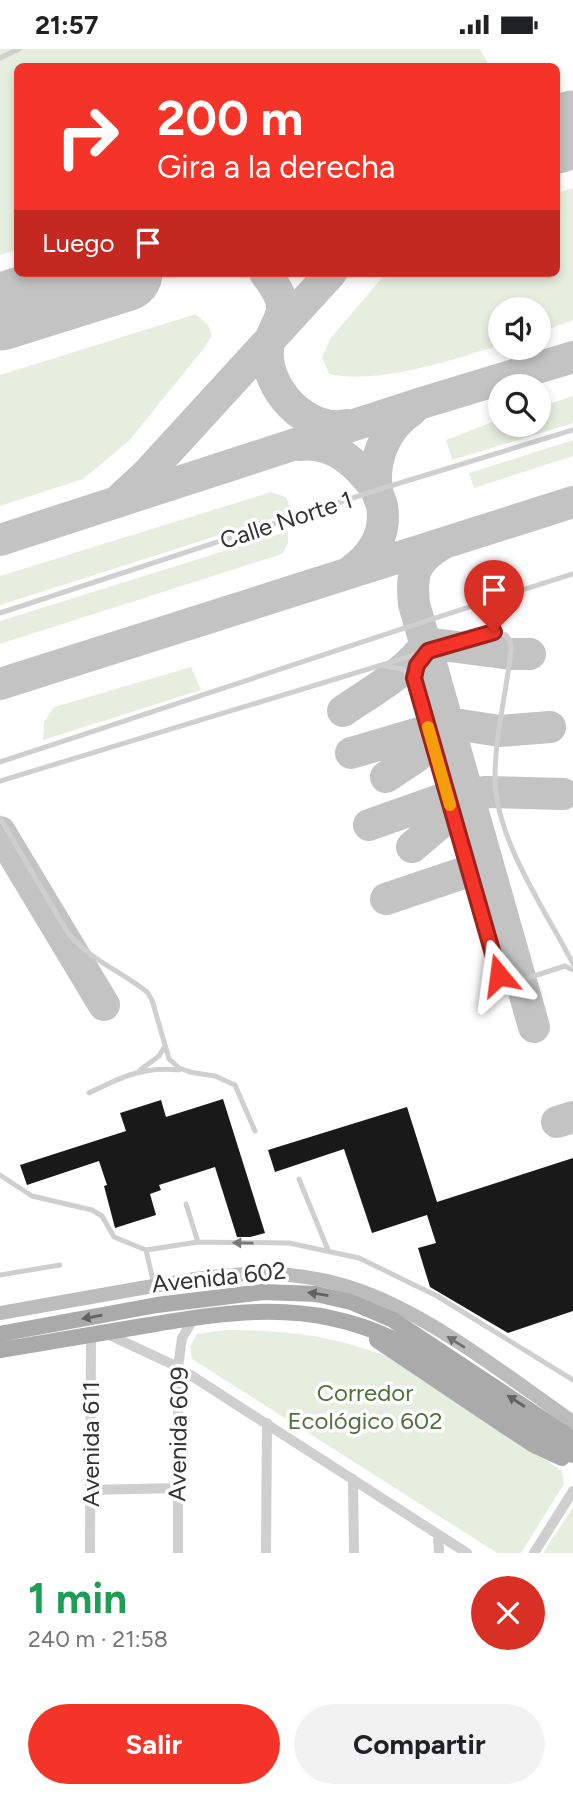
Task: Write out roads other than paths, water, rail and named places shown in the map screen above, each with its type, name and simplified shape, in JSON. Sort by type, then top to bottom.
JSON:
[{"type":"main road","points":[[0,1313],[227,1274],[271,1273],[316,1278],[359,1290],[400,1308],[483,1358],[573,1422]]},
{"type":"main road","name":"Avenida 602","points":[[0,1334],[157,1305],[263,1292],[316,1294],[351,1302],[393,1320],[573,1439]]},
{"type":"main road","name":"Avenida 602","points":[[0,1350],[228,1313],[286,1311],[316,1314],[360,1324],[401,1344],[573,1455]]},
{"type":"main road","name":"Avenida 602","points":[[360,1324],[387,1348],[515,1433],[534,1445],[573,1461]]},
{"type":"main road","points":[[0,1362],[19,1347]]},
{"type":"street","name":"Avenida 609","points":[[178,1553],[178,1367],[182,1338],[194,1318]]},
{"type":"street","points":[[97,1334],[178,1367],[467,1553]]},
{"type":"street","name":"Avenida 611","points":[[90,1553],[97,1334]]},
{"type":"street","points":[[266,1553],[267,1423]]},
{"type":"street","points":[[353,1479],[354,1553]]},
{"type":"street","points":[[90,1490],[177,1488]]},
{"type":"street","points":[[534,1553],[573,1491]]},
{"type":"street","points":[[439,1536],[439,1553]]},
{"type":"lane","points":[[0,58],[19,49]]},
{"type":"lane","name":"Calle Norte 1","points":[[0,613],[377,490],[573,430]]},
{"type":"lane","points":[[0,762],[573,574]]},
{"type":"lane","points":[[0,781],[428,651],[494,632],[506,635],[510,641],[510,654],[496,761],[498,804],[509,842],[573,964]]},
{"type":"lane","points":[[428,651],[417,665],[414,678],[499,975],[503,982],[509,984],[565,966],[573,970]]},
{"type":"lane","points":[[382,665],[400,668],[414,678]]},
{"type":"lane","points":[[0,818],[68,933],[91,956],[149,995],[169,1059],[174,1065],[191,1072]]},
{"type":"lane","points":[[565,966],[568,954]]},
{"type":"lane","points":[[89,1093],[154,1061],[165,1046]]},
{"type":"lane","points":[[136,1072],[157,1068],[191,1072],[215,1076],[234,1085],[256,1131]]},
{"type":"lane","points":[[0,1175],[33,1196],[92,1210],[102,1216],[114,1237],[146,1250],[198,1242],[289,1243],[328,1250],[377,1266],[437,1296],[573,1380]]},
{"type":"lane","points":[[299,1179],[328,1250]]},
{"type":"lane","points":[[186,1204],[198,1242]]},
{"type":"lane","points":[[146,1250],[155,1286]]},
{"type":"lane","points":[[0,1275],[60,1265]]},
{"type":"park label","name":"Corredor Ecológico 602","points":[[365,1406]]}]
